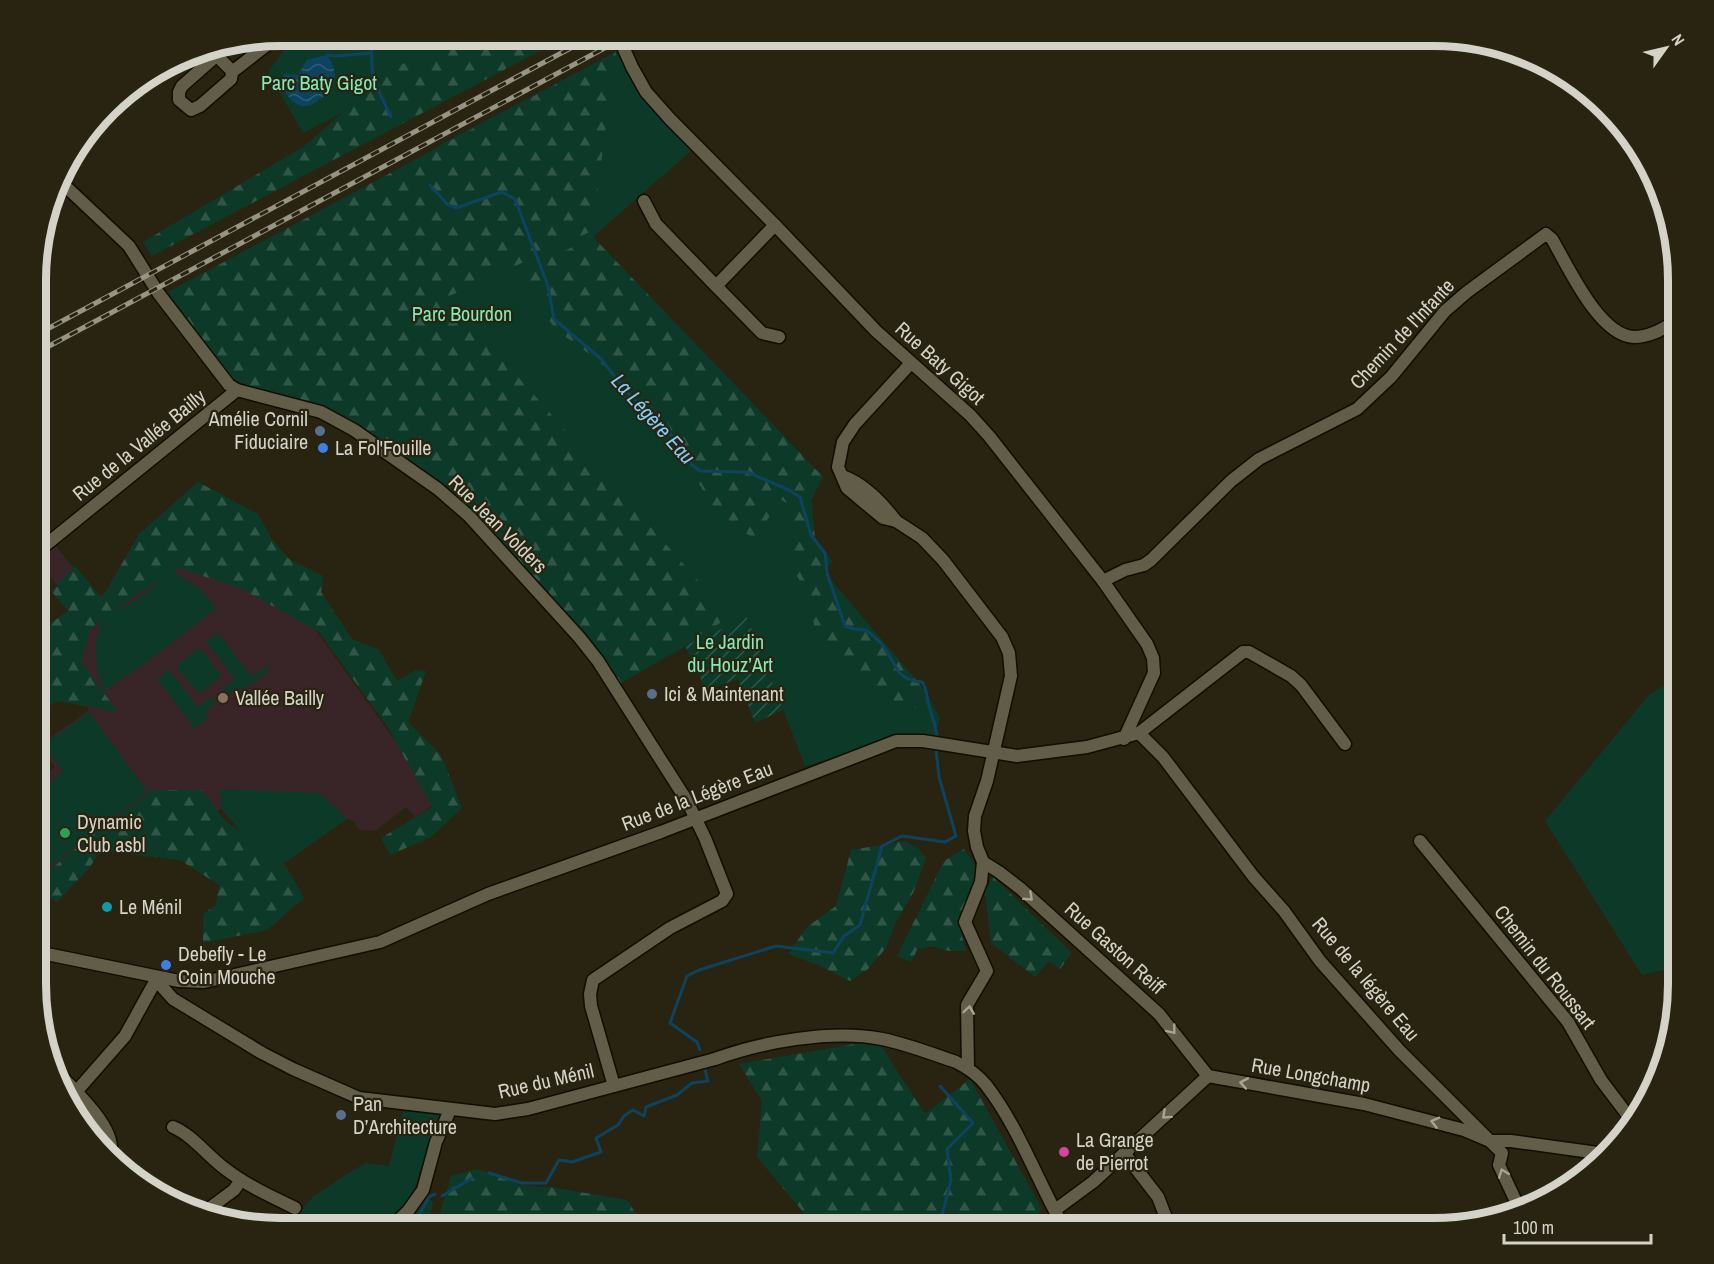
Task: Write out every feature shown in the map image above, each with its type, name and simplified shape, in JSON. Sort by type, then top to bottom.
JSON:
[{"type":"street","points":[[206,59],[178,92],[179,100],[191,110],[200,106],[231,79],[232,72],[264,47]]},
{"type":"street","name":"Rue Baty Gigot","points":[[624,49],[646,92],[670,119],[876,332],[961,407],[989,436],[1103,581],[1147,644],[1153,658],[1154,673],[1149,688],[1124,739]]},
{"type":"street","points":[[216,56],[232,72]]},
{"type":"street","points":[[66,187],[129,246],[159,294],[224,379],[237,390]]},
{"type":"street","points":[[644,201],[656,224],[762,333],[779,338]]},
{"type":"street","points":[[716,286],[775,225]]},
{"type":"street","name":"Chemin de l'Infante","points":[[1103,581],[1151,560],[1231,481],[1259,459],[1357,409],[1391,376],[1452,305],[1546,234],[1552,239],[1589,302],[1614,330],[1634,337],[1656,333],[1668,326]]},
{"type":"street","points":[[911,363],[855,424],[843,442],[838,467],[847,488],[884,518],[897,521],[922,538],[943,560],[1002,637],[1009,653],[1011,676],[987,781],[975,816],[974,831],[982,862],[981,882],[965,922],[987,971],[967,1005],[968,1068],[985,1083],[997,1101],[1059,1218]]},
{"type":"street","name":"Rue de la Vallée Bailly","points":[[46,545],[237,390]]},
{"type":"street","name":"Rue Jean Volders","points":[[237,390],[321,412],[354,430],[438,489],[468,516],[574,631],[598,661],[687,801],[727,894],[722,901],[670,928],[593,980],[590,994],[591,1006],[614,1086]]},
{"type":"street","points":[[1139,734],[1238,654],[1249,652],[1291,676],[1301,685],[1345,744]]},
{"type":"street","name":"Rue de la Légère Eau","points":[[154,978],[204,982],[380,942],[488,894],[896,741],[923,741],[975,748],[992,754],[1017,756],[1087,747],[1139,734]]},
{"type":"street","name":"Rue de la légère Eau","points":[[1139,734],[1162,757],[1253,876],[1284,911],[1320,961],[1389,1039],[1490,1140]]},
{"type":"street","name":"Chemin du Roussart","points":[[1420,841],[1568,1022],[1601,1080],[1627,1114]]},
{"type":"street","name":"Rue Gaston Reiff","points":[[982,862],[1021,889],[1159,1014],[1208,1077]]},
{"type":"street","points":[[46,954],[154,978],[125,1036],[75,1094]]},
{"type":"street","name":"Rue du Ménil","points":[[154,978],[173,999],[293,1070],[359,1098],[450,1110],[495,1114],[511,1112],[715,1059],[743,1048],[815,1038],[860,1036],[883,1039],[939,1056],[968,1068]]},
{"type":"street","points":[[1055,1210],[1093,1182],[1208,1077]]},
{"type":"street","name":"Rue Longchamp","points":[[1208,1077],[1364,1104],[1464,1130],[1490,1140],[1595,1153]]},
{"type":"street","points":[[82,1106],[105,1128],[111,1139],[111,1145]]},
{"type":"street","points":[[401,1218],[423,1190],[436,1142],[450,1110]]},
{"type":"street","points":[[173,1127],[182,1131],[241,1180],[295,1208]]},
{"type":"street","points":[[1490,1140],[1502,1152],[1499,1166],[1516,1202]]},
{"type":"street","points":[[1124,1153],[1158,1197],[1166,1218]]},
{"type":"street","points":[[211,1207],[234,1190],[241,1180]]},
{"type":"shaded area","name":"Vallée Bailly","points":[[210,499],[319,635],[441,800],[415,817],[406,807],[375,831],[359,830],[354,821],[347,819],[273,871],[221,808],[184,834],[158,801],[46,878],[46,774],[55,767],[46,755],[46,741],[89,710],[75,686],[85,620],[46,571],[46,552],[55,545],[98,599]]},
{"type":"green space","name":"Parc Baty Gigot","points":[[317,46],[463,46],[465,49],[303,133],[268,72],[284,50]]},
{"type":"green space","points":[[465,46],[549,46],[152,256],[143,242],[303,147],[398,65]]},
{"type":"green space","name":"Parc Bourdon","points":[[616,52],[647,98],[693,149],[593,237],[823,477],[811,500],[815,539],[832,561],[824,572],[927,693],[940,718],[935,736],[900,738],[805,766],[747,617],[684,647],[621,683],[450,488],[373,435],[231,377],[168,292],[396,177],[445,142]]},
{"type":"green space","points":[[616,52],[592,231],[443,299],[512,370],[730,617],[621,683],[582,629],[466,504],[440,483],[350,421],[243,384],[231,377],[168,292]]},
{"type":"green space","points":[[593,237],[823,477],[811,500],[815,539],[832,561],[824,572],[927,693],[917,708],[894,705],[844,664],[814,625],[808,594],[786,558],[794,508],[780,499],[755,540],[716,510],[686,464],[668,423],[595,358],[556,330],[527,289],[529,268]]},
{"type":"green space","points":[[198,482],[258,514],[271,538],[289,559],[323,576],[321,592],[352,639],[379,650],[397,681],[416,670],[426,671],[408,722],[441,755],[462,808],[431,837],[390,855],[381,838],[432,807],[387,726],[319,632],[242,589],[179,568],[136,595],[90,630],[81,662],[118,712],[58,701],[46,708],[46,627],[68,611],[52,592],[74,565],[102,598],[139,534]]},
{"type":"green space","points":[[170,569],[202,590],[216,608],[105,691],[98,674],[96,653],[98,631],[102,623],[107,616],[143,595]]},
{"type":"green space","name":"Le Jardin du Houz’Art","points":[[747,617],[783,710],[755,723],[738,679],[706,690],[685,646]]},
{"type":"green space","points":[[218,633],[252,677],[267,666],[270,670],[242,691],[238,687],[226,695],[222,689],[235,679],[206,642]]},
{"type":"green space","points":[[197,649],[202,650],[221,676],[201,693],[196,691],[178,669],[178,665]]},
{"type":"green space","points":[[169,670],[198,707],[211,697],[215,703],[205,712],[208,718],[192,730],[191,723],[157,679]]},
{"type":"green space","points":[[1668,683],[1668,969],[1642,975],[1545,821],[1649,695]]},
{"type":"green space","name":"Dynamic Club asbl","points":[[89,712],[147,791],[46,870],[46,785],[63,772],[46,749],[46,743]]},
{"type":"green space","points":[[220,789],[320,793],[347,819],[273,871],[221,808]]},
{"type":"green space","points":[[152,790],[202,790],[225,821],[256,842],[287,868],[304,898],[267,930],[203,943],[203,914],[216,905],[219,885],[180,860],[100,851],[90,867],[57,902],[46,895],[46,873]]},
{"type":"green space","points":[[905,841],[919,849],[926,858],[913,893],[895,924],[886,948],[867,970],[850,981],[818,965],[788,954],[807,927],[836,906],[851,850]]},
{"type":"green space","points":[[964,849],[977,868],[960,929],[966,951],[949,951],[932,946],[917,950],[911,962],[897,956],[944,861]]},
{"type":"green space","points":[[993,877],[1072,953],[1060,969],[1049,961],[1035,977],[991,943],[985,890]]},
{"type":"green space","points":[[877,1040],[925,1114],[970,1079],[1042,1209],[1034,1218],[842,1218],[839,1214],[831,1218],[808,1218],[757,1157],[762,1101],[739,1064]]},
{"type":"green space","points":[[403,1111],[440,1115],[411,1198],[392,1218],[293,1218],[313,1197],[366,1163],[389,1166]]},
{"type":"green space","points":[[477,1169],[526,1186],[550,1187],[627,1200],[639,1218],[439,1218],[451,1176]]},
{"type":"green space","points":[[425,1194],[433,1203],[429,1218],[408,1218],[417,1210]]},
{"type":"water","points":[[327,55],[335,75],[332,87],[323,97],[308,106],[296,104],[281,84],[284,74],[298,75],[307,60]]},
{"type":"waterway","name":"La Légère Eau","points":[[371,47],[373,79],[391,117]]},
{"type":"waterway","points":[[327,55],[371,53]]},
{"type":"waterway","name":"La Légère Eau","points":[[430,185],[447,204],[456,208],[502,192],[515,199],[548,286],[554,319],[601,359],[626,391],[681,445],[691,464],[700,471],[747,472],[800,497],[811,535],[825,553],[827,573],[845,626],[866,630],[882,644],[902,675],[913,681],[922,682],[937,737]]},
{"type":"waterway","name":"La Légère Eau","points":[[700,1050],[697,1042],[670,1023],[687,976],[699,970],[776,946],[833,953],[844,936],[860,925],[882,846],[902,836],[945,842],[956,836],[939,777],[936,750]]},
{"type":"waterway","name":"La Légère Eau","points":[[489,1173],[522,1183],[546,1183],[559,1160],[572,1162],[601,1152],[596,1138],[618,1125],[624,1116],[633,1110],[644,1116],[646,1107],[677,1095],[692,1083],[708,1081],[705,1070]]},
{"type":"waterway","points":[[940,1086],[973,1123],[947,1149],[951,1180],[941,1218]]},
{"type":"waterway","points":[[442,1196],[472,1178]]},
{"type":"waterway","name":"La Légère Eau","points":[[417,1218],[429,1197],[435,1194]]},
{"type":"railway","points":[[46,330],[574,46]]},
{"type":"railway","points":[[46,348],[608,46]]},
{"type":"place","name":"Amélie Cornil Fiduciaire","points":[[320,431]]},
{"type":"place","name":"La Fol'Fouille","points":[[323,448]]},
{"type":"place","name":"Ici & Maintenant","points":[[652,694]]},
{"type":"place","name":"Vallée Bailly","points":[[223,698]]},
{"type":"place","name":"Dynamic Club asbl","points":[[65,833]]},
{"type":"place","name":"Le Ménil","points":[[107,907]]},
{"type":"place","name":"Debefly - Le Coin Mouche","points":[[166,965]]},
{"type":"place","name":"Pan D’Architecture","points":[[341,1115]]},
{"type":"place","name":"La Grange de Pierrot","points":[[1064,1152]]}]
